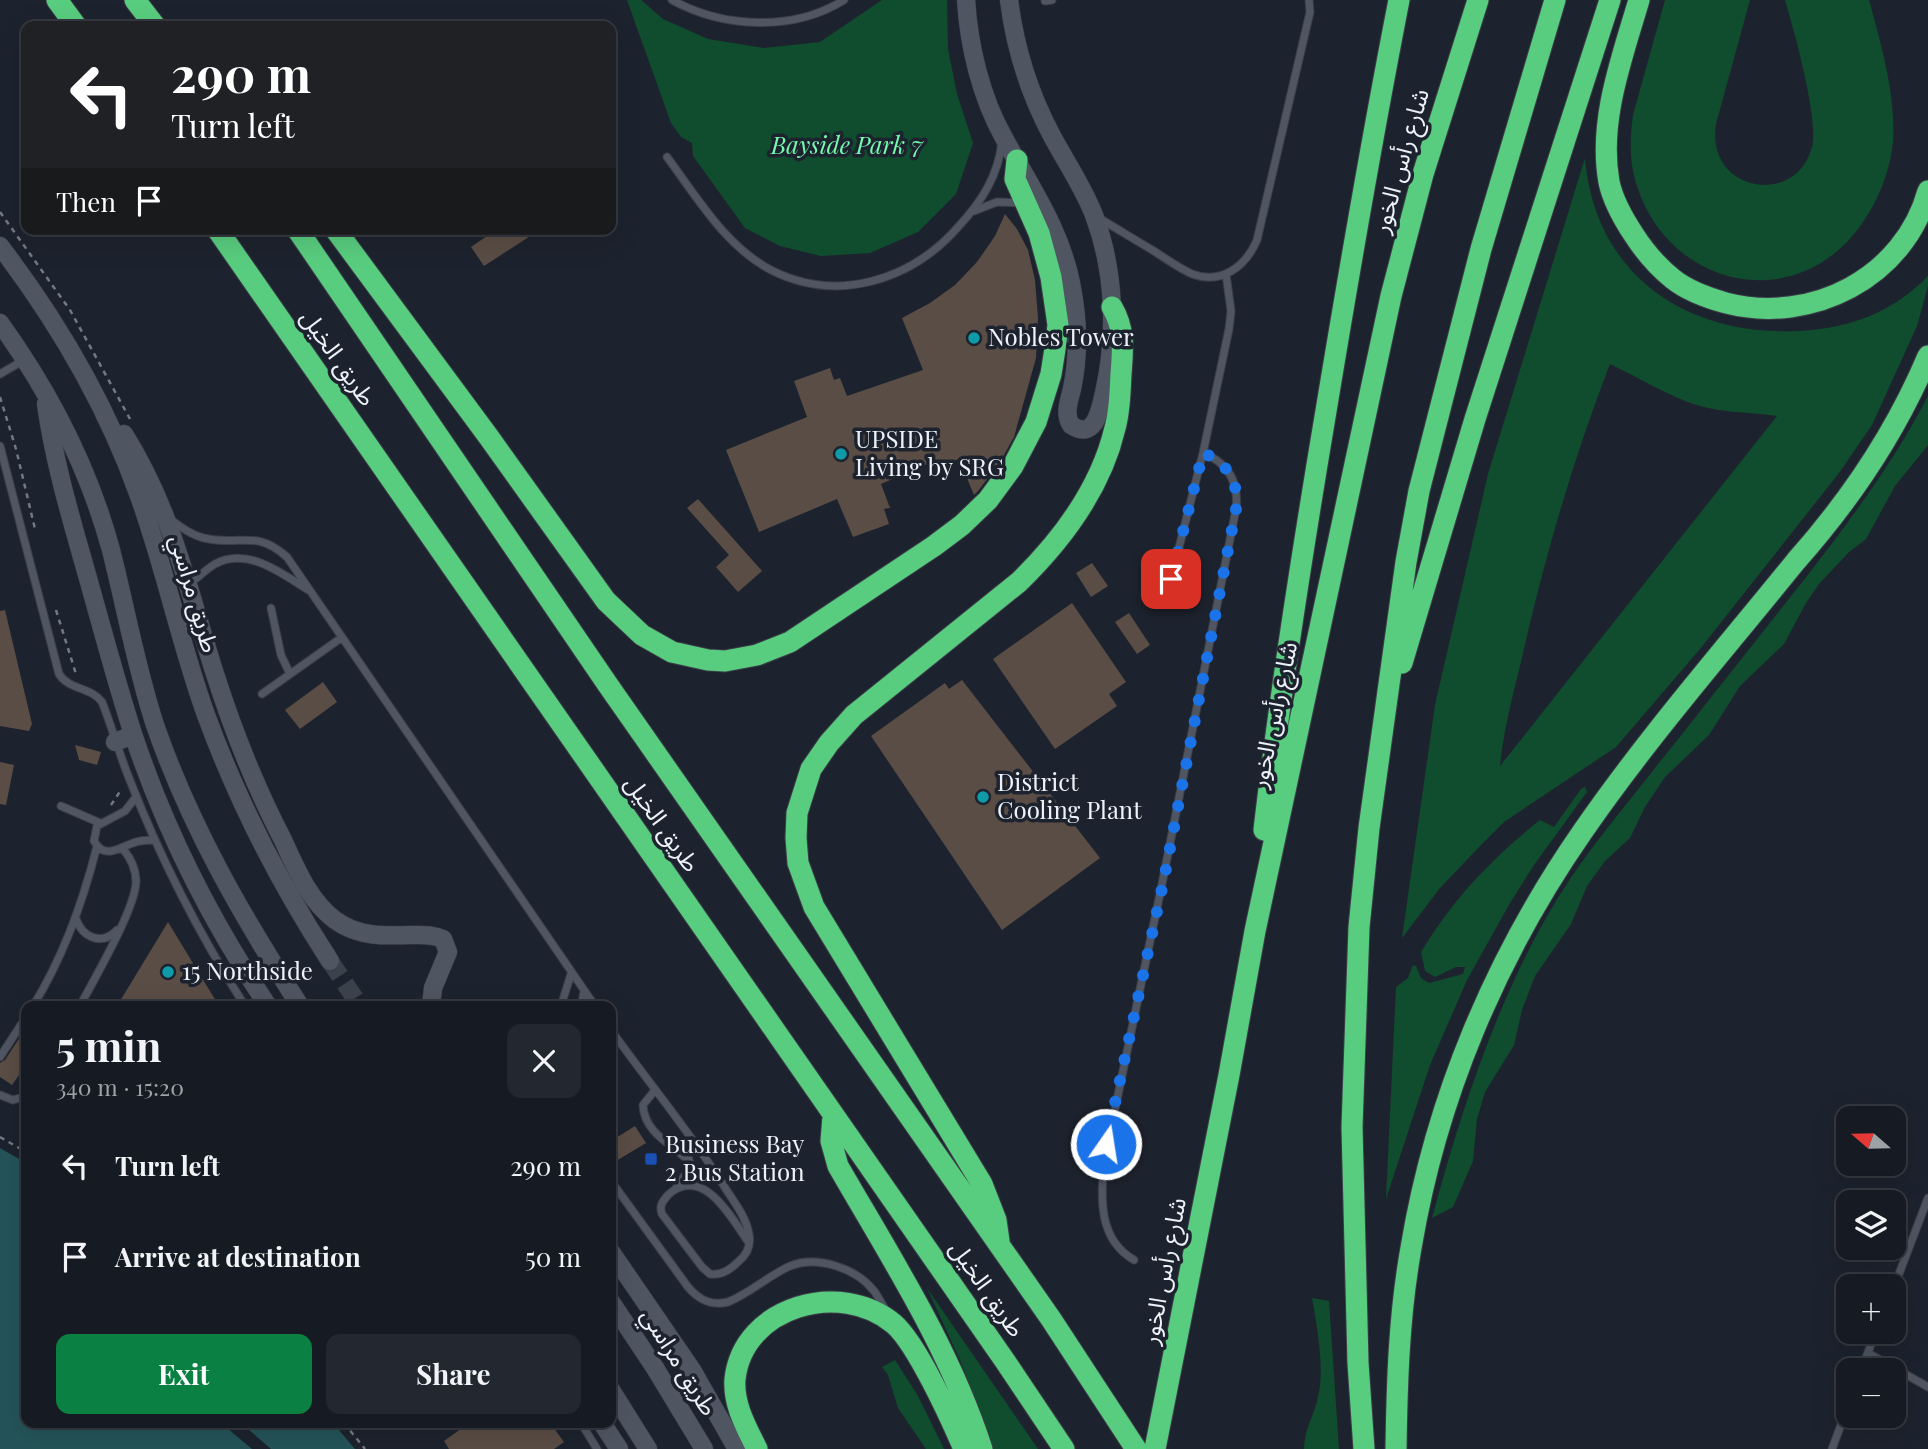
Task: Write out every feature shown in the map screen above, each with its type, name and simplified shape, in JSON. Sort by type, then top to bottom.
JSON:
[{"type":"highway","points":[[57,0],[72,21]]},
{"type":"highway","points":[[135,0],[151,21]]},
{"type":"highway","points":[[1255,931],[1273,748],[1300,566],[1343,304],[1399,0]]},
{"type":"highway","name":"شارع رأس الخور","points":[[1156,1449],[1255,931],[1391,296],[1423,174],[1478,0]]},
{"type":"highway","points":[[1364,1449],[1354,1225],[1354,1026],[1368,828],[1406,562],[1422,479],[1481,249],[1555,0]]},
{"type":"highway","points":[[1383,729],[1475,419],[1610,0]]},
{"type":"highway","points":[[1639,0],[1612,94],[1606,132],[1609,184],[1625,220],[1646,253],[1674,280],[1709,298],[1746,308],[1786,309],[1821,301],[1854,287],[1884,266],[1907,237],[1924,205],[1928,191]]},
{"type":"highway","points":[[339,235],[606,601],[629,625],[658,645],[692,658],[725,661],[757,655],[790,642],[934,546],[975,513],[1013,466],[1037,422],[1045,398],[1058,325],[1048,260],[1015,179],[1017,160]]},
{"type":"highway","name":"طريق الخيل","points":[[221,235],[1064,1449]]},
{"type":"highway","name":"طريق الخيل","points":[[301,235],[608,685],[1077,1359],[1136,1449]]},
{"type":"highway","points":[[999,1247],[996,1220],[982,1184],[814,907],[798,863],[797,813],[811,769],[842,726],[1019,582],[1057,541],[1073,519],[1100,472],[1116,427],[1124,344],[1121,324],[1112,307]]},
{"type":"highway","points":[[1396,1449],[1400,1336],[1410,1251],[1422,1191],[1452,1083],[1506,960],[1556,872],[1609,794],[1864,476],[1901,414],[1928,356]]},
{"type":"highway","points":[[833,1116],[831,1141],[838,1166],[938,1340],[971,1415],[982,1449]]},
{"type":"highway","points":[[757,1449],[742,1420],[736,1400],[735,1379],[740,1359],[748,1342],[760,1327],[778,1315],[817,1302],[839,1302],[859,1307],[894,1324],[920,1360],[964,1449]]},
{"type":"street","points":[[966,0],[979,78],[1003,137],[1055,228],[1071,283],[1077,348],[1067,413],[1068,420],[1077,429],[1089,428],[1097,419],[1109,363],[1112,307],[1107,260],[1094,215],[1040,113],[1029,86],[1013,30],[1009,0]]},
{"type":"street","name":"طريق مراسي","points":[[0,246],[46,311],[93,392],[118,444],[139,497],[192,676],[219,751],[269,859],[330,961]]},
{"type":"street","points":[[0,323],[44,391],[69,438],[97,508],[145,694],[185,803],[233,899],[297,1001]]},
{"type":"street","points":[[44,391],[62,486],[134,735],[180,852],[229,944],[265,1001]]},
{"type":"street","points":[[93,392],[138,456],[167,516],[240,746],[302,879],[326,912],[346,927],[372,935],[429,935],[443,939],[448,952],[433,988],[432,1001]]},
{"type":"street","points":[[115,742],[134,735]]},
{"type":"street","points":[[616,1259],[692,1370],[737,1449]]},
{"type":"street","name":"طريق مراسي","points":[[616,1310],[704,1449]]},
{"type":"street","points":[[616,1398],[648,1449]]},
{"type":"street","points":[[605,1428],[619,1449]]},
{"type":"lane","points":[[671,0],[705,15],[725,20],[768,23],[814,14],[844,0]]},
{"type":"lane","points":[[1094,215],[1191,273],[1202,276],[1226,274],[1240,266],[1251,254],[1257,240],[1310,12],[1309,0]]},
{"type":"lane","points":[[667,157],[726,235],[773,271],[810,283],[829,286],[859,285],[905,270],[938,248],[970,214],[993,178],[1003,137]]},
{"type":"lane","points":[[970,214],[997,202],[1026,203]]},
{"type":"lane","points":[[1171,579],[1203,453],[1229,329],[1231,311],[1226,274]]},
{"type":"lane","points":[[0,374],[24,360]]},
{"type":"lane","points":[[0,446],[56,667],[62,679],[74,687],[93,693],[102,702],[136,797],[155,840],[189,911],[242,1001]]},
{"type":"lane","points":[[1134,1260],[1116,1246],[1106,1226],[1102,1198],[1104,1162],[1163,884],[1236,509],[1237,497],[1231,474],[1214,458],[1203,453]]},
{"type":"lane","points":[[167,516],[183,529],[201,537],[220,540],[252,539],[271,545],[287,557],[591,1001]]},
{"type":"lane","points":[[189,585],[216,563],[242,558],[272,568],[314,593]]},
{"type":"lane","points":[[271,608],[281,655],[290,674]]},
{"type":"lane","points":[[262,694],[341,638]]},
{"type":"lane","points":[[36,1001],[76,919],[97,846],[94,831],[100,823],[125,811],[136,797]]},
{"type":"lane","points":[[61,806],[100,823]]},
{"type":"lane","points":[[97,846],[106,852],[112,852],[138,841],[155,840]]},
{"type":"lane","points":[[83,1001],[132,899],[136,881],[132,863],[122,848]]},
{"type":"lane","points":[[76,919],[80,930],[89,937],[100,940],[111,936],[120,928]]},
{"type":"lane","points":[[563,1001],[571,974]]},
{"type":"lane","points":[[582,1001],[584,992]]},
{"type":"lane","points":[[0,1057],[21,1025]]},
{"type":"lane","points":[[616,1039],[688,1134],[742,1214],[750,1243],[743,1258],[724,1272],[715,1275],[705,1271],[661,1210],[662,1202],[687,1176],[690,1162],[688,1134]]},
{"type":"lane","points":[[655,1090],[643,1105],[645,1116],[661,1139],[690,1162]]},
{"type":"lane","points":[[0,1094],[13,1100],[21,1098]]},
{"type":"lane","points":[[676,1189],[696,1186],[714,1195],[750,1243]]},
{"type":"lane","points":[[616,1188],[688,1287],[702,1300],[719,1304],[792,1265],[818,1262],[843,1269],[864,1282],[873,1290],[894,1324]]},
{"type":"lane","points":[[1899,1274],[1928,1198]]},
{"type":"lane","points":[[1866,1358],[1871,1344]]},
{"type":"lane","points":[[1868,1353],[1928,1387]]},
{"type":"lane","points":[[584,1428],[597,1449]]},
{"type":"lane","points":[[1832,1449],[1840,1428]]},
{"type":"path","points":[[0,212],[70,310],[133,425]]},
{"type":"path","points":[[0,397],[37,536]]},
{"type":"path","points":[[53,599],[81,688]]},
{"type":"path","points":[[100,823],[121,792],[121,781]]},
{"type":"path","points":[[0,1137],[21,1149]]},
{"type":"path","points":[[348,1428],[365,1449]]},
{"type":"green space","name":"Bayside Park 7","points":[[627,0],[641,0],[663,19],[708,39],[764,48],[820,42],[882,0],[947,0],[948,49],[957,94],[973,143],[956,194],[918,232],[870,253],[821,256],[780,246],[745,228],[693,156],[692,143],[681,137],[671,123]]},
{"type":"green space","points":[[1665,0],[1750,0],[1716,124],[1716,147],[1724,165],[1737,177],[1754,184],[1772,184],[1789,179],[1803,166],[1812,147],[1813,134],[1804,75],[1785,0],[1869,0],[1890,88],[1893,142],[1886,175],[1873,206],[1861,225],[1834,254],[1802,272],[1769,280],[1736,278],[1704,267],[1675,247],[1652,219],[1634,175],[1631,132],[1633,115]]},
{"type":"green space","points":[[1585,158],[1592,199],[1607,235],[1627,266],[1653,291],[1685,310],[1720,323],[1758,330],[1800,331],[1836,326],[1885,309],[1928,276],[1928,286],[1917,326],[1872,425],[1839,473],[1700,649],[1616,747],[1504,822],[1440,888],[1402,938],[1435,705],[1488,474]],"holes":[[[1610,364],[1665,392],[1700,406],[1777,416],[1500,766],[1508,718],[1543,570],[1585,432]]]},
{"type":"green space","points":[[1928,396],[1928,445],[1895,486],[1866,539],[1849,552],[1819,584],[1784,644],[1740,686],[1709,735],[1665,777],[1645,807],[1630,838],[1605,861],[1587,886],[1571,924],[1535,976],[1522,1010],[1514,1045],[1485,1092],[1477,1119],[1473,1161],[1453,1207],[1432,1218],[1488,1041],[1506,997],[1548,914],[1604,833],[1856,510],[1902,443]]},
{"type":"green space","points":[[1585,787],[1587,792],[1534,865],[1467,980],[1430,1065],[1386,1199],[1396,987],[1408,978],[1413,965],[1421,978],[1429,983],[1463,974],[1465,967],[1456,967],[1435,977],[1425,971],[1421,952],[1433,933],[1489,865],[1540,820],[1554,827]]},
{"type":"green space","points":[[927,1288],[1038,1449],[993,1449],[960,1360]]},
{"type":"green space","points":[[1312,1298],[1329,1301],[1339,1449],[1304,1449],[1318,1397],[1321,1374]]},
{"type":"green space","points":[[895,1360],[918,1396],[944,1449],[926,1449],[898,1408],[888,1375],[882,1367]]},
{"type":"shaded area","points":[[0,1148],[21,1160],[21,1428],[337,1428],[355,1449],[0,1449]]},
{"type":"pier","points":[[227,1428],[247,1428],[271,1449],[252,1449]]},
{"type":"building","points":[[1005,214],[1028,250],[1035,280],[1038,318],[1036,358],[1014,437],[1000,462],[978,491],[974,495],[959,459],[942,465],[939,459],[881,484],[890,508],[884,509],[889,524],[853,537],[837,499],[759,532],[726,450],[807,417],[794,381],[830,368],[834,380],[840,378],[847,396],[923,370],[902,318],[955,285],[977,262],[995,236]]},
{"type":"building","points":[[488,235],[532,235],[484,266],[471,247]]},
{"type":"building","points":[[698,499],[762,571],[738,592],[716,567],[729,555],[687,508]]},
{"type":"building","points":[[1092,563],[1108,586],[1091,597],[1076,573]]},
{"type":"building","points":[[1072,603],[1126,682],[1109,694],[1117,706],[1055,749],[993,659]]},
{"type":"building","points":[[5,610],[32,724],[29,731],[0,726],[0,611]]},
{"type":"building","points":[[1129,613],[1150,645],[1137,654],[1115,622]]},
{"type":"building","name":"District Cooling Plant","points":[[962,680],[1100,858],[1002,930],[871,736],[945,683],[949,689]]},
{"type":"building","points":[[323,682],[337,702],[300,729],[285,710]]},
{"type":"building","points":[[75,745],[101,752],[97,765],[79,760]]},
{"type":"building","points":[[0,762],[14,765],[6,805],[0,804]]},
{"type":"building","name":"15 Northside","points":[[168,922],[216,1001],[120,1001]]},
{"type":"building","points":[[21,1036],[21,1072],[12,1085],[0,1077],[0,1063],[5,1060]]},
{"type":"building","points":[[635,1126],[646,1143],[616,1161],[616,1138]]},
{"type":"building","points":[[462,1428],[554,1428],[564,1442],[554,1449],[449,1449],[444,1441]]},
{"type":"tunnel","points":[[330,961],[357,1001]]},
{"type":"place","name":"Nobles Tower","points":[[974,338]]},
{"type":"place","name":"UPSIDE Living by SRG","points":[[841,454]]},
{"type":"place","name":"District Cooling Plant","points":[[983,797]]},
{"type":"place","name":"15 Northside","points":[[168,972]]},
{"type":"place","name":"Business Bay 2 Bus Station","points":[[651,1159]]},
{"type":"route","points":[[1106,1144],[1163,884],[1236,509],[1236,485],[1231,474],[1224,465],[1203,453],[1171,579]]}]
